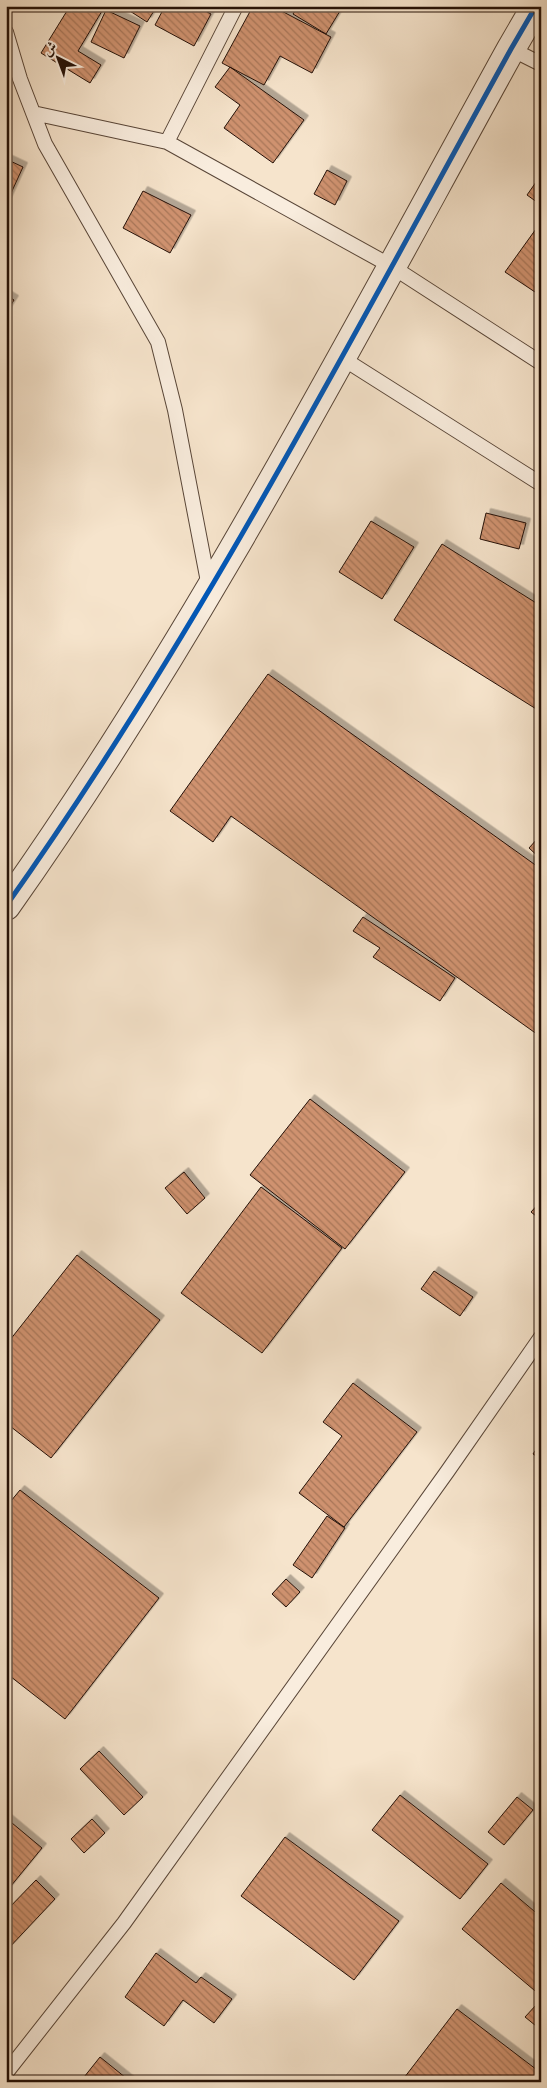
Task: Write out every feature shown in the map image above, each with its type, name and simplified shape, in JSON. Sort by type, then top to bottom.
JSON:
[{"type":"street","points":[[6,906],[58,834],[210,590],[342,358],[536,6]]},
{"type":"lane","points":[[166,142],[236,6]]},
{"type":"lane","points":[[6,32],[20,79],[45,144],[158,342],[175,410],[210,590]]},
{"type":"lane","points":[[511,49],[541,64]]},
{"type":"lane","points":[[33,113],[166,142],[391,266],[541,363]]},
{"type":"lane","points":[[342,358],[541,484]]},
{"type":"lane","points":[[6,2073],[124,1923],[447,1472],[541,1337]]},
{"type":"building","points":[[70,6],[105,6],[78,51],[101,65],[90,83],[41,53]]},
{"type":"building","points":[[122,6],[157,6],[147,22]]},
{"type":"building","points":[[165,6],[196,6],[211,14],[194,46],[155,25]]},
{"type":"building","points":[[253,6],[272,6],[331,37],[312,73],[280,56],[264,85],[222,63]]},
{"type":"building","points":[[298,6],[343,6],[326,34],[293,14]]},
{"type":"building","points":[[106,10],[140,26],[124,58],[91,42]]},
{"type":"building","points":[[230,67],[304,120],[273,163],[224,128],[240,105],[215,87]]},
{"type":"building","points":[[6,159],[23,167],[7,202],[6,202]]},
{"type":"building","points":[[327,170],[347,181],[335,205],[314,194]]},
{"type":"building","points":[[541,175],[541,205],[527,195]]},
{"type":"building","points":[[143,191],[191,215],[170,253],[123,228]]},
{"type":"building","points":[[541,222],[541,296],[505,272]]},
{"type":"building","points":[[6,295],[14,300],[6,313]]},
{"type":"building","points":[[486,513],[526,523],[519,549],[480,539]]},
{"type":"building","points":[[371,521],[414,547],[382,599],[339,572]]},
{"type":"building","points":[[442,544],[541,606],[541,712],[394,620]]},
{"type":"building","points":[[268,674],[541,869],[541,1037],[231,816],[213,842],[170,811]]},
{"type":"building","points":[[538,838],[541,840],[541,859],[529,848]]},
{"type":"building","points":[[363,917],[455,978],[440,1001],[373,957],[380,948],[353,931]]},
{"type":"building","points":[[310,1099],[405,1172],[345,1249],[250,1175]]},
{"type":"building","points":[[184,1172],[205,1198],[187,1214],[165,1188]]},
{"type":"building","points":[[261,1187],[342,1248],[262,1353],[181,1293]]},
{"type":"building","points":[[541,1201],[541,1220],[531,1212]]},
{"type":"building","points":[[77,1255],[160,1320],[51,1458],[6,1423],[6,1345]]},
{"type":"building","points":[[434,1271],[473,1297],[460,1316],[421,1289]]},
{"type":"building","points":[[353,1383],[417,1432],[344,1527],[299,1493],[342,1436],[323,1422]]},
{"type":"building","points":[[541,1442],[541,1459],[533,1454]]},
{"type":"building","points":[[20,1490],[159,1598],[65,1719],[6,1673],[6,1507]]},
{"type":"building","points":[[327,1516],[345,1528],[312,1578],[293,1565]]},
{"type":"building","points":[[286,1579],[300,1592],[286,1607],[272,1594]]},
{"type":"building","points":[[99,1751],[143,1797],[124,1815],[80,1769]]},
{"type":"building","points":[[400,1795],[488,1864],[460,1899],[372,1830]]},
{"type":"building","points":[[517,1797],[533,1810],[504,1845],[488,1832]]},
{"type":"building","points":[[6,1818],[42,1848],[6,1892]]},
{"type":"building","points":[[92,1819],[105,1833],[84,1853],[71,1839]]},
{"type":"building","points":[[285,1837],[399,1921],[354,1980],[241,1896]]},
{"type":"building","points":[[36,1880],[55,1899],[6,1951],[6,1911]]},
{"type":"building","points":[[501,1883],[541,1917],[541,1996],[462,1929]]},
{"type":"building","points":[[156,1953],[196,1983],[201,1977],[232,1999],[214,2023],[183,2000],[164,2026],[125,1997]]},
{"type":"building","points":[[537,2004],[541,2007],[541,2030],[525,2017]]},
{"type":"building","points":[[457,2009],[541,2073],[541,2082],[401,2082]]},
{"type":"building","points":[[100,2057],[131,2082],[80,2082]]},
{"type":"cycle path","points":[[6,906],[76,803],[143,699],[208,592],[332,376],[536,6]]}]
